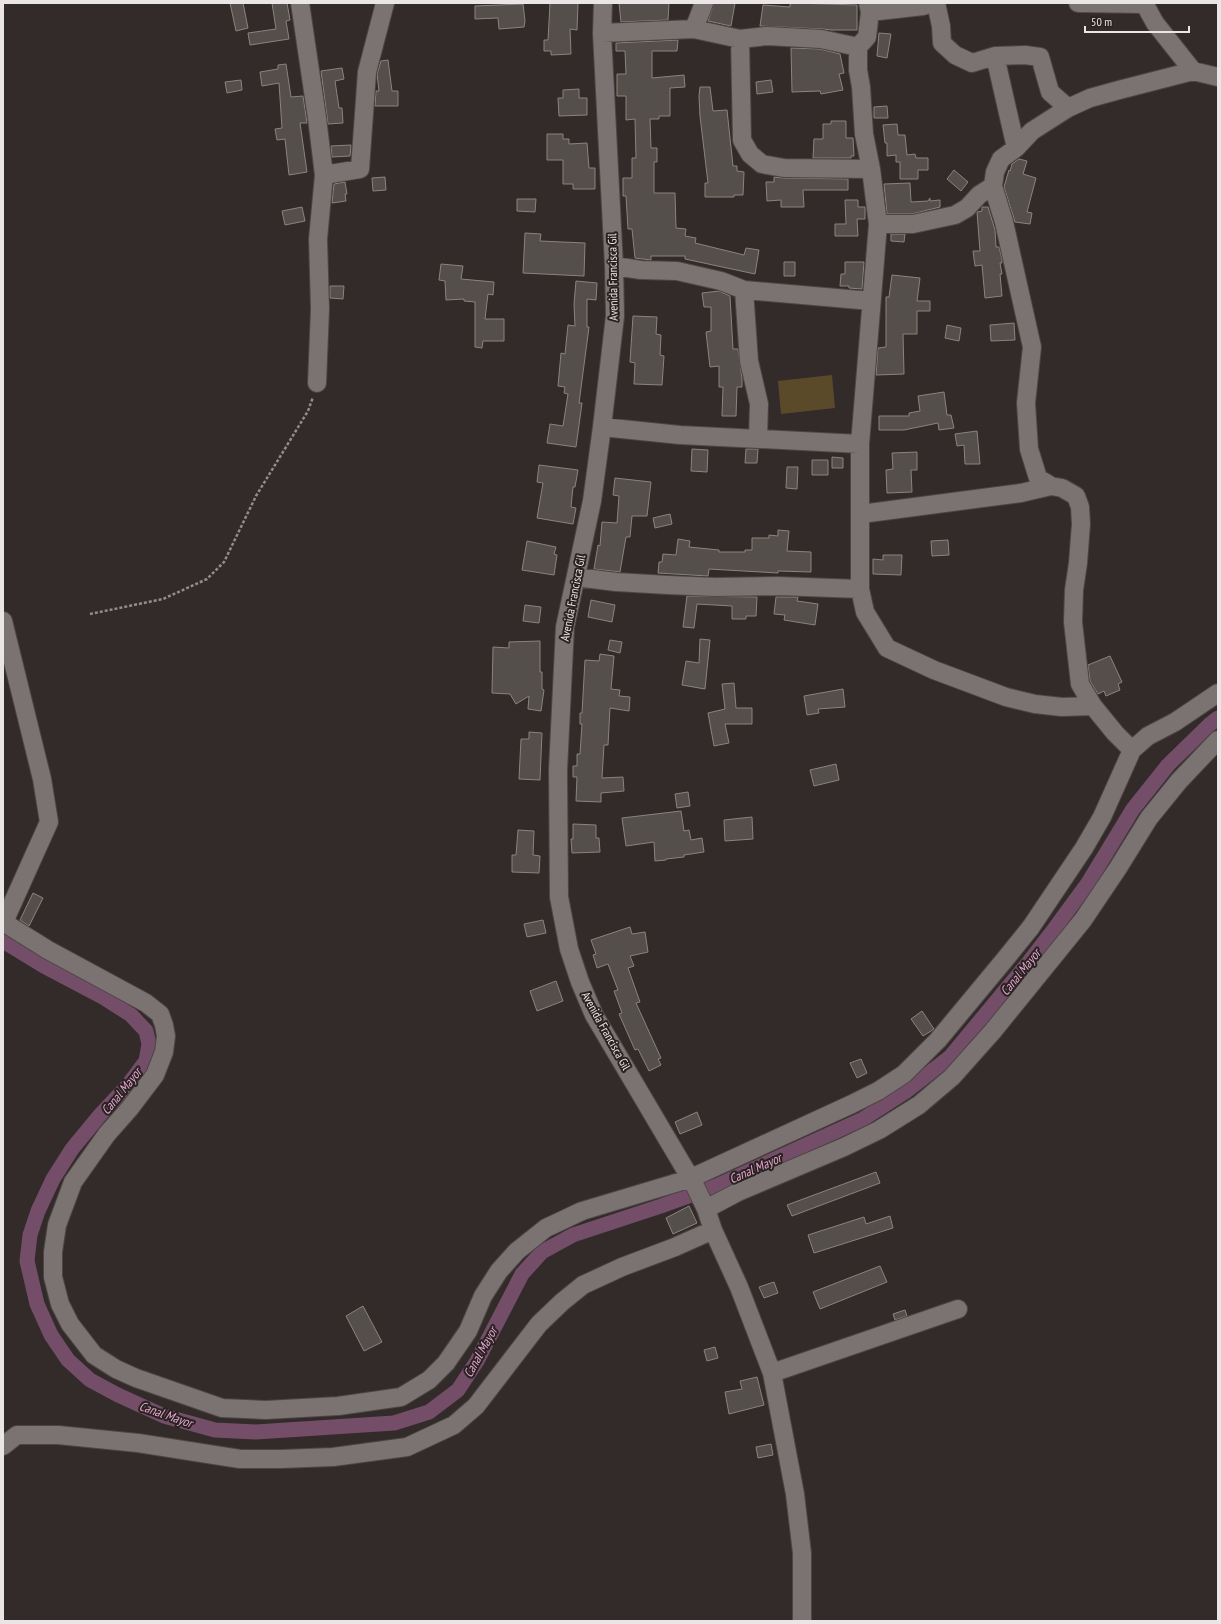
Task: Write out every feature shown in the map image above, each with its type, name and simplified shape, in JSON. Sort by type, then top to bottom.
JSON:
[{"type":"street","points":[[300,3],[324,175],[318,239],[320,308],[317,383]]},
{"type":"street","points":[[324,175],[360,169],[367,72],[385,3]]},
{"type":"street","name":"Avenida Francisca Gil","points":[[603,3],[602,32],[614,266],[615,316],[592,501],[565,628],[558,770],[559,897],[569,949],[580,982],[594,1015],[698,1194],[739,1287],[772,1373],[795,1494],[802,1553],[802,1621]]},
{"type":"street","points":[[694,29],[704,3]]},
{"type":"street","points":[[931,3],[923,6],[869,8],[867,37],[858,47],[858,70],[861,87],[864,134],[871,169],[878,224],[860,444],[860,589],[865,612],[887,648],[934,670],[1006,696],[1035,704],[1062,707],[1093,706]]},
{"type":"street","points":[[936,3],[941,26],[942,43],[955,55],[972,62],[995,56],[1025,55],[1040,57],[1050,92],[1068,108]]},
{"type":"street","points":[[1078,3],[1144,3],[1155,23],[1193,71]]},
{"type":"street","points":[[602,32],[694,29],[740,39],[767,36],[821,39],[858,47]]},
{"type":"street","points":[[740,39],[742,140],[750,154],[762,164],[784,168],[871,169]]},
{"type":"street","points":[[995,56],[1016,148]]},
{"type":"street","points":[[1132,750],[1115,733],[1093,706],[1080,684],[1073,622],[1080,507],[1076,496],[1062,488],[1051,486],[1038,478],[1030,448],[1026,403],[1032,347],[1004,222],[993,186],[995,172],[1001,159],[1016,148],[1032,131],[1068,108],[1097,96],[1193,71],[1218,78]]},
{"type":"street","points":[[878,224],[913,224],[955,215],[967,208],[979,195],[993,186]]},
{"type":"street","points":[[614,266],[641,270],[677,271],[721,281],[744,290],[871,301]]},
{"type":"street","points":[[744,290],[749,361],[759,404],[758,438]]},
{"type":"street","points":[[602,427],[680,434],[860,444]]},
{"type":"street","points":[[861,514],[1021,493],[1051,486]]},
{"type":"street","points":[[576,577],[616,582],[683,586],[778,586],[860,589]]},
{"type":"street","points":[[3,622],[42,779],[50,822],[3,922],[48,950],[146,1003],[160,1014],[166,1036],[164,1052],[155,1075],[108,1134],[73,1182],[57,1225],[52,1252],[53,1277],[60,1304],[70,1324],[94,1355],[116,1369],[163,1388],[222,1408],[266,1410],[338,1406],[401,1397],[429,1380],[446,1363],[468,1331],[483,1296],[499,1271],[516,1250],[546,1228],[582,1211],[698,1194],[738,1192],[844,1147],[879,1130],[919,1105],[952,1077],[993,1031],[1083,920],[1149,818],[1179,781],[1218,740]]},
{"type":"street","points":[[698,1194],[852,1104],[878,1091],[904,1074],[938,1040],[1021,939],[1057,889],[1102,817],[1132,750],[1148,736],[1175,722],[1218,693]]},
{"type":"street","points":[[3,1446],[17,1436],[58,1435],[138,1443],[240,1459],[333,1456],[407,1447],[454,1425],[476,1406],[539,1324],[562,1302],[583,1285],[622,1267],[675,1247],[713,1230]]},
{"type":"street","points":[[772,1373],[958,1309]]},
{"type":"path","points":[[90,614],[163,599],[207,579],[224,562],[256,496],[308,411],[317,383]]},
{"type":"shaded area","points":[[832,375],[835,408],[781,414],[778,381]]},
{"type":"building","points":[[230,3],[243,3],[248,28],[236,31]]},
{"type":"building","points":[[272,3],[287,3],[290,20],[286,21],[289,39],[250,45],[248,33],[276,29]]},
{"type":"building","points":[[550,3],[578,3],[577,30],[570,29],[571,54],[551,55],[551,51],[544,51],[544,40],[548,40]]},
{"type":"building","points":[[619,3],[669,3],[668,20],[621,22]]},
{"type":"building","points":[[714,3],[735,3],[731,26],[708,21]]},
{"type":"building","points":[[523,4],[525,21],[524,27],[499,29],[498,18],[475,19],[475,6]]},
{"type":"building","points":[[790,4],[857,5],[857,30],[760,26],[763,5],[790,7]]},
{"type":"building","points":[[879,33],[891,34],[887,58],[877,56]]},
{"type":"building","points":[[678,40],[677,51],[652,51],[652,78],[684,75],[685,87],[670,88],[670,116],[659,116],[659,119],[650,119],[651,148],[657,148],[657,162],[654,162],[654,193],[675,193],[676,228],[686,229],[685,236],[696,238],[695,243],[744,255],[746,248],[759,250],[755,274],[685,259],[685,256],[651,256],[651,260],[635,258],[632,229],[628,229],[626,196],[623,196],[623,178],[632,178],[632,158],[636,158],[635,119],[626,120],[626,96],[617,96],[617,74],[626,74],[625,51],[616,51],[616,43]]},
{"type":"building","points":[[791,48],[820,49],[840,54],[844,73],[839,74],[843,90],[821,94],[820,91],[792,92]]},
{"type":"building","points":[[388,60],[392,91],[398,91],[398,106],[375,106],[376,91],[379,91],[377,74],[381,61]]},
{"type":"building","points":[[286,64],[291,97],[303,96],[307,123],[300,123],[307,172],[289,175],[285,139],[277,140],[275,129],[282,128],[279,83],[262,86],[260,72],[278,69],[278,65]]},
{"type":"building","points":[[342,68],[344,79],[335,81],[339,108],[342,108],[343,123],[328,124],[321,71]]},
{"type":"building","points":[[241,80],[242,90],[227,93],[225,82]]},
{"type":"building","points":[[771,80],[773,92],[757,94],[756,82]]},
{"type":"building","points":[[700,87],[710,87],[713,111],[727,110],[733,166],[737,166],[737,171],[744,172],[743,195],[734,195],[734,197],[705,197],[705,183],[708,183],[700,116]]},
{"type":"building","points":[[579,89],[579,98],[587,98],[587,115],[559,116],[558,98],[563,98],[563,90]]},
{"type":"building","points":[[887,106],[888,118],[874,118],[874,107]]},
{"type":"building","points":[[831,121],[846,121],[846,138],[853,138],[854,156],[851,156],[851,158],[813,158],[814,139],[823,139],[823,124],[831,124]]},
{"type":"building","points":[[897,124],[898,135],[905,135],[907,155],[915,154],[916,158],[928,158],[928,170],[918,170],[918,179],[900,179],[900,162],[896,162],[896,155],[887,156],[887,143],[885,143],[883,125]]},
{"type":"building","points":[[547,134],[563,134],[563,139],[569,139],[569,144],[587,143],[589,168],[595,168],[595,189],[573,189],[573,184],[563,184],[563,160],[547,160]]},
{"type":"building","points":[[351,145],[350,156],[332,157],[331,146]]},
{"type":"building","points":[[1019,159],[1027,161],[1023,174],[1036,178],[1027,212],[1032,213],[1030,224],[1015,222],[1004,187],[1012,164]]},
{"type":"building","points":[[954,170],[968,182],[961,191],[947,179]]},
{"type":"building","points":[[385,177],[386,190],[373,191],[372,178]]},
{"type":"building","points":[[774,177],[848,179],[848,190],[803,190],[804,207],[781,207],[781,200],[767,201],[766,182],[774,182]]},
{"type":"building","points":[[345,182],[347,194],[345,194],[346,201],[332,203],[334,184]]},
{"type":"building","points":[[910,183],[911,202],[928,201],[930,198],[930,201],[940,200],[940,207],[912,214],[887,214],[884,184]]},
{"type":"building","points":[[517,199],[536,199],[535,212],[517,211]]},
{"type":"building","points":[[845,200],[858,200],[858,207],[865,207],[865,219],[857,219],[858,236],[835,236],[835,224],[846,224]]},
{"type":"building","points":[[302,207],[305,221],[285,225],[282,211]]},
{"type":"building","points":[[982,207],[988,207],[995,230],[996,247],[999,247],[1002,259],[1002,263],[1000,263],[1002,274],[1000,274],[1002,296],[985,298],[982,265],[975,266],[973,251],[980,251],[977,212],[982,211]]},
{"type":"building","points":[[525,233],[541,234],[540,241],[585,243],[584,276],[523,273]]},
{"type":"building","points":[[891,234],[905,234],[904,242],[891,241]]},
{"type":"building","points":[[784,262],[795,262],[795,276],[784,276]]},
{"type":"building","points":[[845,262],[864,262],[862,289],[849,288],[849,286],[840,286],[841,274],[845,274]]},
{"type":"building","points":[[441,264],[463,266],[461,279],[494,282],[493,295],[488,294],[485,319],[504,319],[504,341],[483,341],[482,348],[475,347],[475,302],[464,301],[464,299],[446,300],[445,281],[439,280]]},
{"type":"building","points":[[892,275],[920,278],[917,301],[930,301],[930,311],[917,311],[917,334],[903,334],[904,374],[876,375],[878,348],[886,347],[886,297],[889,297]]},
{"type":"building","points":[[576,281],[597,283],[596,300],[587,299],[587,327],[589,327],[579,403],[582,403],[576,447],[547,443],[550,424],[563,426],[568,394],[564,393],[565,387],[558,386],[561,353],[565,354],[568,325],[575,326],[574,304]]},
{"type":"building","points":[[330,286],[344,286],[343,299],[330,298]]},
{"type":"building","points":[[719,291],[730,296],[733,349],[738,349],[742,378],[742,387],[737,387],[736,416],[722,416],[723,387],[719,387],[719,366],[710,367],[706,332],[711,331],[711,307],[704,307],[702,293]]},
{"type":"building","points":[[633,316],[657,317],[656,334],[661,335],[660,355],[664,356],[662,385],[634,384],[635,363],[630,362]]},
{"type":"building","points":[[1014,323],[1015,340],[991,341],[990,325]]},
{"type":"building","points":[[947,325],[961,328],[959,341],[945,338]]},
{"type":"building","points":[[944,392],[947,415],[951,415],[954,428],[939,430],[938,423],[904,430],[879,430],[879,416],[909,416],[909,413],[920,411],[918,396]]},
{"type":"building","points":[[977,431],[980,464],[965,464],[964,445],[957,446],[955,434]]},
{"type":"building","points":[[692,449],[708,450],[707,472],[691,471]]},
{"type":"building","points":[[746,449],[758,449],[757,463],[745,463]]},
{"type":"building","points":[[917,452],[917,470],[911,470],[912,492],[887,493],[886,470],[893,469],[892,453]]},
{"type":"building","points":[[832,457],[843,458],[843,468],[832,468]]},
{"type":"building","points":[[812,460],[828,460],[828,475],[812,475]]},
{"type":"building","points":[[539,465],[578,470],[575,487],[573,487],[571,507],[576,508],[573,524],[537,518],[543,483],[537,482]]},
{"type":"building","points":[[787,467],[798,467],[797,489],[786,488]]},
{"type":"building","points":[[615,478],[651,482],[647,516],[632,516],[630,537],[626,537],[620,572],[594,569],[598,545],[600,546],[602,522],[617,523],[619,496],[613,495]]},
{"type":"building","points":[[670,514],[672,524],[655,528],[653,518]]},
{"type":"building","points":[[778,530],[789,531],[787,551],[811,552],[811,572],[778,571],[778,573],[709,569],[708,576],[658,573],[659,562],[662,562],[663,554],[676,555],[678,539],[690,541],[689,547],[719,550],[719,552],[745,552],[745,550],[752,550],[752,538],[769,538],[769,535],[778,536]]},
{"type":"building","points":[[948,540],[949,555],[932,556],[931,541]]},
{"type":"building","points":[[527,541],[556,547],[554,554],[557,555],[554,575],[522,570]]},
{"type":"building","points":[[883,555],[902,555],[901,575],[873,574],[873,559],[883,560]]},
{"type":"building","points":[[687,596],[757,597],[756,616],[746,616],[746,619],[732,619],[732,606],[697,604],[694,628],[683,627]]},
{"type":"building","points":[[776,597],[798,597],[797,601],[818,604],[815,625],[784,620],[785,615],[774,614]]},
{"type":"building","points":[[591,600],[615,605],[612,622],[588,617]]},
{"type":"building","points":[[525,605],[541,607],[539,623],[523,621]]},
{"type":"building","points":[[700,639],[710,640],[705,689],[682,685],[686,661],[699,663]]},
{"type":"building","points":[[610,640],[622,642],[620,653],[608,650]]},
{"type":"building","points":[[540,641],[540,672],[542,672],[542,689],[544,690],[541,711],[528,709],[529,696],[516,704],[510,694],[492,693],[493,647],[509,648],[509,642]]},
{"type":"building","points":[[600,654],[614,656],[611,689],[620,690],[619,696],[630,697],[629,711],[610,708],[608,745],[604,745],[602,778],[623,777],[624,791],[601,793],[601,802],[576,801],[577,777],[573,777],[573,766],[577,766],[577,754],[580,754],[582,724],[580,724],[580,713],[582,713],[585,660],[599,661]]},
{"type":"building","points":[[1110,656],[1122,682],[1118,684],[1120,690],[1106,696],[1104,691],[1098,694],[1090,681],[1088,665]]},
{"type":"building","points":[[734,683],[736,708],[752,708],[752,724],[725,724],[729,743],[714,746],[708,713],[725,709],[722,684]]},
{"type":"building","points":[[843,689],[845,707],[818,709],[819,713],[807,715],[804,696]]},
{"type":"building","points":[[529,732],[542,733],[540,780],[519,779],[521,739],[529,739]]},
{"type":"building","points":[[836,764],[839,780],[814,786],[810,770]]},
{"type":"building","points":[[688,792],[690,806],[677,808],[675,794]]},
{"type":"building","points":[[681,811],[684,831],[689,830],[691,840],[702,838],[704,852],[684,855],[684,857],[655,861],[654,842],[626,846],[622,818]]},
{"type":"building","points":[[752,817],[753,839],[725,841],[724,820]]},
{"type":"building","points":[[573,824],[596,825],[596,838],[599,838],[600,852],[572,853],[571,839],[573,839]]},
{"type":"building","points":[[518,830],[534,831],[533,855],[540,856],[539,873],[512,872],[512,855],[516,855]]},
{"type":"building","points":[[33,893],[43,898],[29,926],[20,920]]},
{"type":"building","points":[[543,920],[546,933],[527,937],[524,924]]},
{"type":"building","points":[[630,927],[632,934],[645,932],[648,952],[630,956],[634,966],[628,968],[640,1002],[636,1003],[661,1058],[658,1059],[661,1065],[649,1071],[638,1049],[635,1050],[619,1014],[622,1013],[614,991],[618,990],[608,964],[597,968],[593,955],[596,954],[591,940]]},
{"type":"building","points":[[556,981],[563,1001],[537,1011],[530,991]]},
{"type":"building","points":[[922,1011],[934,1029],[923,1036],[911,1019]]},
{"type":"building","points":[[861,1059],[867,1073],[857,1078],[850,1063]]},
{"type":"building","points":[[697,1112],[702,1125],[680,1134],[675,1122]]},
{"type":"building","points":[[876,1172],[880,1183],[792,1216],[787,1205]]},
{"type":"building","points":[[689,1206],[697,1223],[673,1234],[666,1218]]},
{"type":"building","points":[[890,1216],[893,1228],[814,1253],[808,1235],[864,1217],[866,1224]]},
{"type":"building","points":[[880,1266],[887,1282],[820,1309],[813,1292]]},
{"type":"building","points":[[774,1282],[778,1293],[764,1298],[759,1287]]},
{"type":"building","points":[[363,1306],[382,1342],[364,1351],[346,1316]]},
{"type":"building","points":[[905,1310],[907,1316],[895,1320],[893,1314]]},
{"type":"building","points":[[715,1347],[718,1358],[707,1361],[704,1350]]},
{"type":"building","points":[[757,1377],[764,1405],[729,1414],[725,1392],[742,1389],[740,1381]]},
{"type":"building","points":[[771,1444],[773,1455],[758,1458],[756,1447]]},
{"type":"waterway","name":"Canal Mayor","points":[[3,941],[44,966],[101,996],[131,1015],[146,1031],[149,1044],[146,1061],[128,1085],[100,1115],[72,1149],[53,1179],[38,1211],[30,1235],[27,1261],[37,1304],[51,1335],[68,1360],[90,1380],[118,1395],[164,1416],[215,1430],[256,1432],[394,1423],[429,1412],[458,1390],[477,1361],[522,1274],[542,1252],[573,1235],[716,1186],[863,1119],[905,1092],[950,1057],[1055,928],[1088,883],[1133,809],[1168,765],[1218,718]]}]
